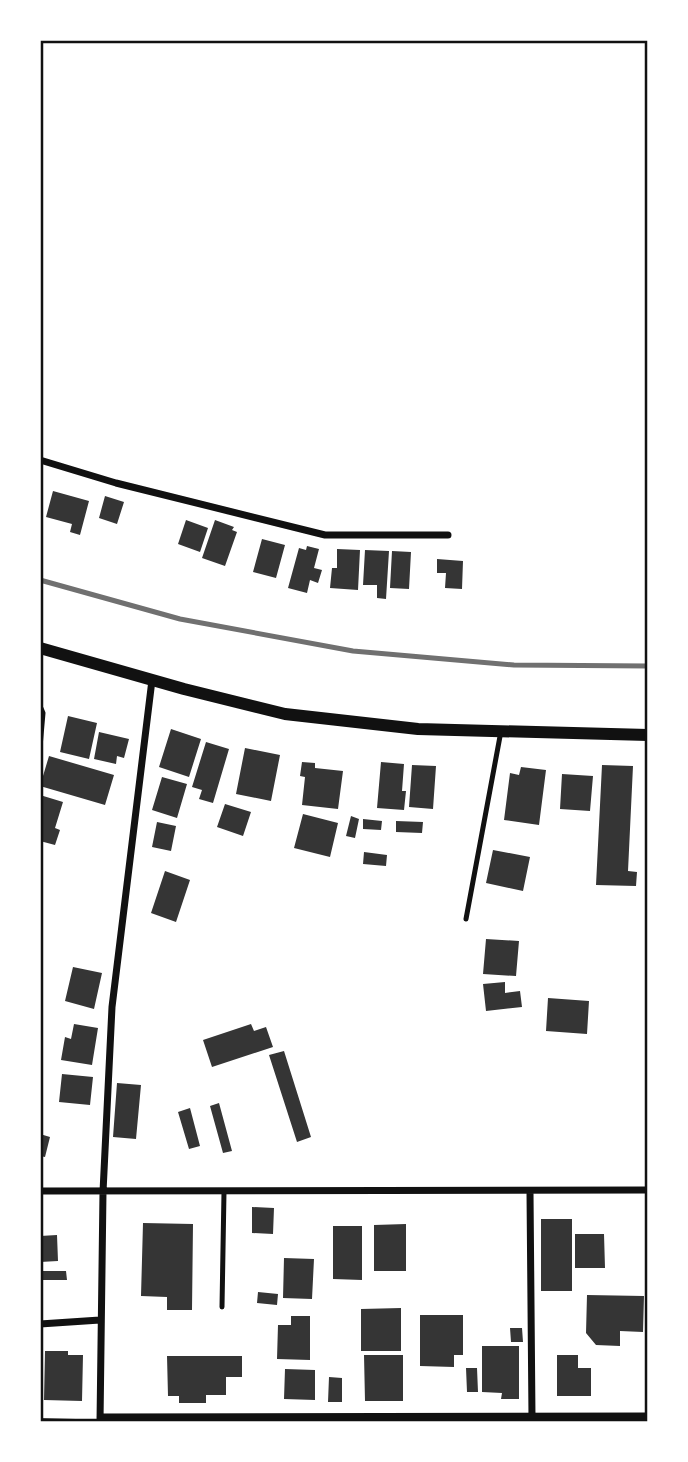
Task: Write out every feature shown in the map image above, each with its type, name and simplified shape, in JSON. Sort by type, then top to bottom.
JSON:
[{"type":"street","points":[[40,460],[116,483],[325,535],[448,535]]},
{"type":"street","points":[[40,648],[184,689],[285,714],[418,729],[648,735]]},
{"type":"street","points":[[152,679],[112,1007],[103,1192],[100,1419],[519,1420],[532,1417],[633,1419],[648,1416]]},
{"type":"street","points":[[40,1191],[648,1190]]},
{"type":"street","points":[[530,1192],[532,1417]]},
{"type":"street","points":[[40,1324],[100,1320]]},
{"type":"lane","points":[[40,706],[43,713],[40,747]]},
{"type":"lane","points":[[466,919],[501,731]]},
{"type":"lane","points":[[222,1307],[224,1192]]},
{"type":"building","points":[[53,491],[89,501],[80,535],[70,532],[72,524],[46,517]]},
{"type":"building","points":[[105,496],[124,502],[117,524],[99,518]]},
{"type":"building","points":[[186,520],[208,528],[200,552],[178,544]]},
{"type":"building","points":[[215,520],[234,527],[232,530],[237,532],[225,566],[202,558]]},
{"type":"building","points":[[262,539],[285,545],[276,578],[253,572]]},
{"type":"building","points":[[307,546],[319,549],[314,568],[322,570],[318,583],[310,580],[307,593],[288,588],[299,548],[306,550]]},
{"type":"building","points":[[337,549],[360,550],[358,590],[330,588],[332,568],[337,568]]},
{"type":"building","points":[[365,550],[389,551],[386,599],[377,598],[377,585],[363,585]]},
{"type":"building","points":[[392,551],[411,552],[409,589],[390,588]]},
{"type":"building","points":[[437,559],[463,561],[462,589],[445,588],[446,573],[437,573]]},
{"type":"building","points":[[68,716],[97,723],[89,759],[60,752]]},
{"type":"building","points":[[171,729],[201,739],[189,777],[159,767]]},
{"type":"building","points":[[99,732],[129,739],[124,758],[117,756],[116,764],[94,759]]},
{"type":"building","points":[[206,742],[229,749],[213,803],[199,799],[202,790],[192,787]]},
{"type":"building","points":[[245,748],[280,755],[271,801],[236,794]]},
{"type":"building","points":[[49,756],[114,775],[105,805],[40,786]]},
{"type":"building","points":[[302,762],[315,763],[315,768],[343,771],[338,809],[302,805],[305,777],[300,776]]},
{"type":"building","points":[[381,762],[404,764],[404,810],[377,808]]},
{"type":"building","points":[[412,765],[436,766],[433,809],[409,807]]},
{"type":"building","points":[[602,765],[633,766],[628,871],[637,872],[636,886],[596,885]]},
{"type":"building","points":[[521,767],[546,770],[539,825],[504,820],[510,773],[519,775]]},
{"type":"building","points":[[562,774],[593,776],[590,811],[560,809]]},
{"type":"building","points":[[162,777],[187,784],[177,818],[152,810]]},
{"type":"building","points":[[40,795],[63,802],[55,828],[60,830],[55,845],[40,841]]},
{"type":"building","points":[[225,804],[251,812],[243,836],[217,827]]},
{"type":"building","points":[[303,814],[338,823],[330,857],[294,848]]},
{"type":"building","points":[[351,816],[359,819],[355,838],[346,836]]},
{"type":"building","points":[[363,819],[382,821],[381,830],[363,829]]},
{"type":"building","points":[[396,821],[423,822],[422,833],[396,832]]},
{"type":"building","points":[[157,822],[176,826],[171,851],[152,847]]},
{"type":"building","points":[[493,850],[530,857],[523,891],[486,883]]},
{"type":"building","points":[[364,852],[387,855],[386,866],[363,864]]},
{"type":"building","points":[[165,871],[190,880],[176,922],[151,913]]},
{"type":"building","points":[[486,939],[519,941],[516,976],[483,974]]},
{"type":"building","points":[[73,967],[102,973],[94,1009],[65,1001]]},
{"type":"building","points":[[505,982],[505,993],[520,991],[522,1007],[486,1011],[483,984]]},
{"type":"building","points":[[548,998],[589,1001],[587,1034],[546,1031]]},
{"type":"building","points":[[74,1024],[98,1028],[92,1065],[61,1060],[65,1037],[71,1039]]},
{"type":"building","points":[[251,1024],[254,1031],[266,1027],[273,1047],[212,1067],[203,1040]]},
{"type":"building","points":[[284,1051],[311,1137],[297,1142],[269,1055]]},
{"type":"building","points":[[62,1074],[93,1077],[90,1105],[59,1102]]},
{"type":"building","points":[[117,1083],[141,1085],[136,1139],[113,1137]]},
{"type":"building","points":[[219,1103],[232,1151],[223,1153],[210,1106]]},
{"type":"building","points":[[190,1108],[200,1146],[189,1149],[178,1112]]},
{"type":"building","points":[[40,1134],[50,1137],[45,1157],[40,1156]]},
{"type":"building","points":[[252,1207],[274,1208],[273,1234],[252,1233]]},
{"type":"building","points":[[541,1219],[572,1219],[572,1291],[541,1291]]},
{"type":"building","points":[[143,1223],[193,1224],[192,1310],[167,1310],[167,1297],[141,1296]]},
{"type":"building","points":[[406,1224],[406,1271],[374,1271],[374,1225]]},
{"type":"building","points":[[333,1226],[362,1226],[362,1280],[333,1279]]},
{"type":"building","points":[[575,1234],[604,1234],[605,1268],[575,1268]]},
{"type":"building","points":[[57,1235],[58,1261],[40,1262],[40,1236]]},
{"type":"building","points":[[284,1258],[314,1259],[312,1299],[283,1298]]},
{"type":"building","points":[[40,1271],[66,1271],[67,1280],[40,1280]]},
{"type":"building","points":[[258,1292],[278,1294],[277,1305],[257,1303]]},
{"type":"building","points":[[587,1295],[644,1296],[643,1332],[620,1331],[620,1346],[596,1345],[586,1333]]},
{"type":"building","points":[[401,1308],[401,1351],[361,1351],[361,1309]]},
{"type":"building","points":[[420,1315],[463,1315],[463,1355],[454,1355],[454,1367],[420,1366]]},
{"type":"building","points":[[291,1316],[310,1316],[310,1360],[277,1359],[278,1325],[291,1325]]},
{"type":"building","points":[[510,1328],[522,1328],[523,1342],[511,1342]]},
{"type":"building","points":[[482,1346],[519,1346],[519,1399],[501,1399],[502,1393],[482,1392]]},
{"type":"building","points":[[45,1351],[68,1351],[68,1355],[83,1355],[82,1401],[44,1400]]},
{"type":"building","points":[[364,1355],[403,1355],[403,1401],[365,1401]]},
{"type":"building","points":[[557,1355],[578,1355],[578,1368],[591,1368],[591,1396],[557,1396]]},
{"type":"building","points":[[167,1356],[242,1356],[242,1377],[226,1377],[226,1395],[206,1395],[206,1403],[179,1403],[179,1396],[168,1396]]},
{"type":"building","points":[[466,1368],[477,1368],[478,1392],[467,1392]]},
{"type":"building","points":[[285,1369],[315,1370],[315,1400],[284,1399]]},
{"type":"building","points":[[329,1377],[342,1378],[342,1402],[328,1402]]},
{"type":"building","points":[[40,1418],[76,1419],[76,1422],[40,1422]]},
{"type":"railway","points":[[40,580],[180,619],[353,651],[514,665],[648,666]]}]
